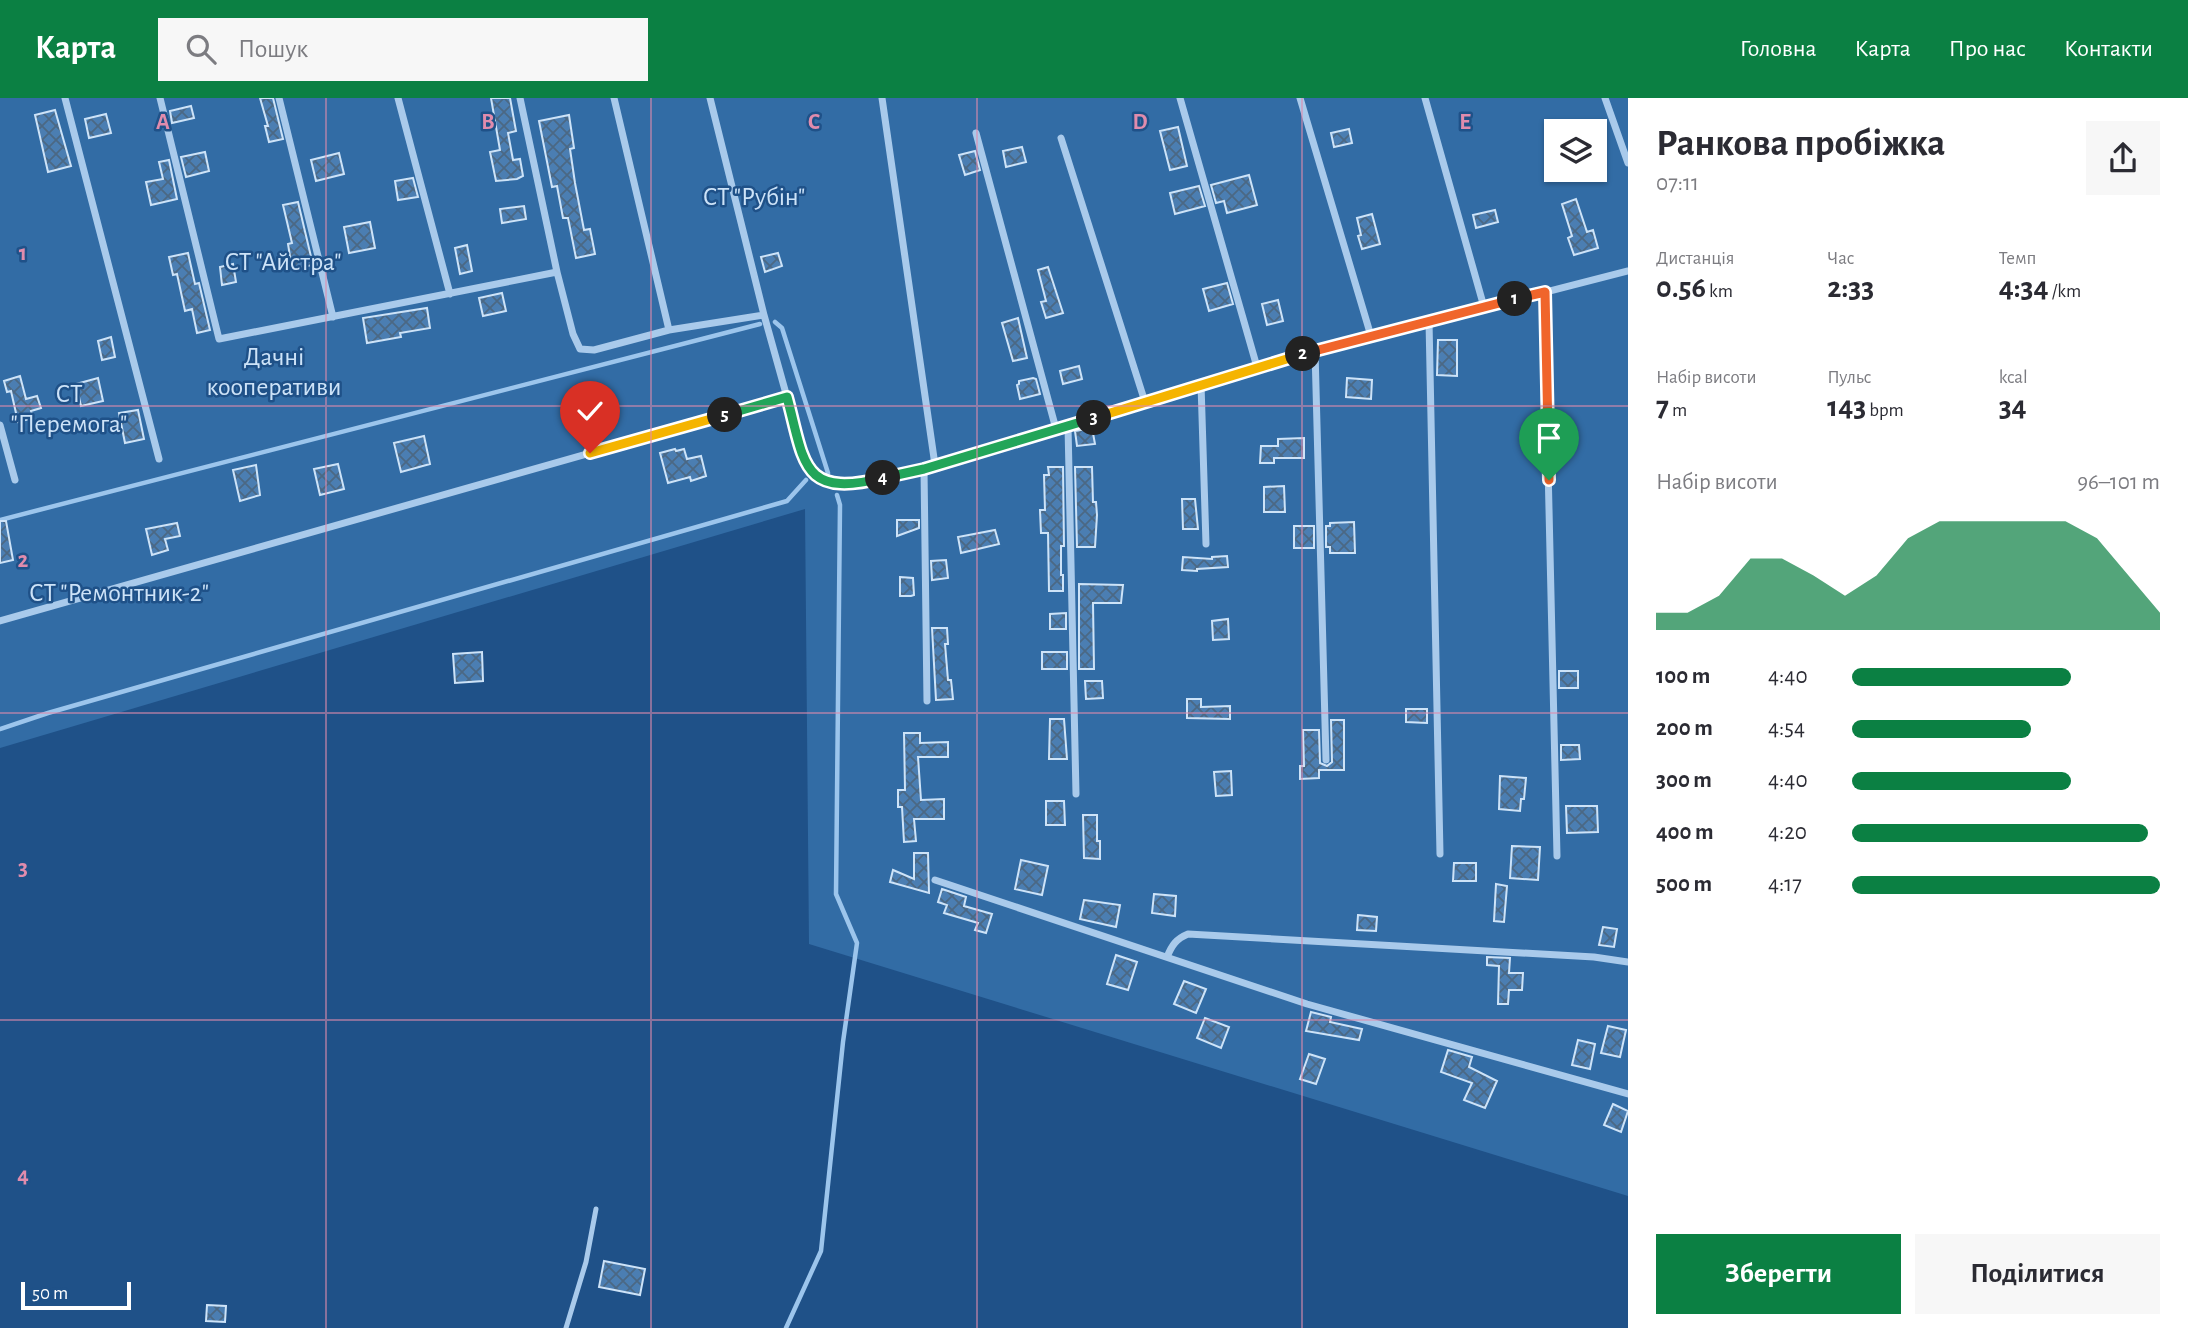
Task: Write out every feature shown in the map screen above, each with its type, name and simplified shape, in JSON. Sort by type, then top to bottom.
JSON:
[{"type":"street","points":[[65,98],[159,459]]},
{"type":"street","points":[[160,98],[219,340],[557,272]]},
{"type":"street","points":[[279,98],[333,317]]},
{"type":"street","points":[[398,98],[450,294]]},
{"type":"street","points":[[520,98],[557,272],[573,334],[580,349],[594,350],[669,330],[764,315]]},
{"type":"street","points":[[614,98],[669,330]]},
{"type":"street","points":[[710,98],[764,315],[806,461],[819,478],[829,483],[864,483],[924,469],[1256,367],[1628,271]]},
{"type":"street","points":[[882,98],[935,465]]},
{"type":"street","points":[[1180,98],[1256,367]]},
{"type":"street","points":[[1300,98],[1371,336]]},
{"type":"street","points":[[1425,98],[1484,307]]},
{"type":"street","points":[[1605,98],[1628,163]]},
{"type":"street","points":[[976,133],[1056,429]]},
{"type":"street","points":[[1061,138],[1145,402]]},
{"type":"street","points":[[1545,292],[1557,856]]},
{"type":"street","points":[[1429,321],[1440,854]]},
{"type":"street","points":[[1315,351],[1326,760]]},
{"type":"street","points":[[1201,384],[1206,544]]},
{"type":"street","points":[[0,621],[787,397]]},
{"type":"street","points":[[0,425],[15,480]]},
{"type":"street","points":[[1068,426],[1076,794]]},
{"type":"street","points":[[924,469],[927,701]]},
{"type":"street","points":[[935,880],[1307,1004],[1628,1094]]},
{"type":"street","points":[[1167,957],[1172,946],[1188,934],[1594,957],[1628,962]]},
{"type":"lane","points":[[566,1328],[586,1262],[596,1209]]},
{"type":"green space","points":[[0,98],[1628,98],[1628,1196],[809,944],[805,509],[0,748]]},
{"type":"building","points":[[260,98],[273,98],[283,139],[269,142],[265,126],[268,126]]},
{"type":"building","points":[[491,98],[510,98],[516,131],[508,133],[513,160],[520,159],[523,176],[517,179],[496,181],[490,152],[500,150]]},
{"type":"building","points":[[191,106],[194,118],[172,123],[170,111]]},
{"type":"building","points":[[55,110],[71,166],[48,172],[35,115]]},
{"type":"building","points":[[106,114],[111,133],[89,138],[85,119]]},
{"type":"building","points":[[569,115],[575,183],[584,230],[590,229],[595,254],[576,258],[568,218],[563,218],[557,186],[552,187],[539,121]]},
{"type":"building","points":[[1178,127],[1187,166],[1170,170],[1160,131]]},
{"type":"building","points":[[1349,129],[1352,143],[1334,147],[1331,133]]},
{"type":"building","points":[[1022,147],[1026,162],[1006,167],[1003,151]]},
{"type":"building","points":[[975,151],[980,170],[965,175],[959,155]]},
{"type":"building","points":[[205,152],[209,171],[186,177],[181,157]]},
{"type":"building","points":[[339,153],[344,174],[316,181],[311,160]]},
{"type":"building","points":[[169,160],[177,199],[151,205],[146,182],[163,179],[159,162]]},
{"type":"building","points":[[1249,175],[1257,205],[1227,213],[1224,201],[1216,203],[1211,185]]},
{"type":"building","points":[[413,178],[418,197],[398,200],[395,181]]},
{"type":"building","points":[[1199,186],[1205,206],[1175,214],[1170,193]]},
{"type":"building","points":[[1576,199],[1587,232],[1593,230],[1598,248],[1574,255],[1568,238],[1572,236],[1562,204]]},
{"type":"building","points":[[298,202],[313,265],[292,269],[288,244],[292,243],[283,205]]},
{"type":"building","points":[[524,206],[526,219],[502,223],[500,209]]},
{"type":"building","points":[[1495,210],[1498,222],[1476,228],[1473,215]]},
{"type":"building","points":[[1372,214],[1380,244],[1362,249],[1357,218]]},
{"type":"building","points":[[370,222],[375,248],[349,253],[344,227]]},
{"type":"building","points":[[467,245],[472,271],[460,274],[455,248]]},
{"type":"building","points":[[188,253],[195,284],[199,283],[210,330],[197,333],[192,309],[185,311],[177,274],[173,275],[169,257]]},
{"type":"building","points":[[778,253],[782,266],[765,272],[761,257]]},
{"type":"building","points":[[233,264],[236,282],[222,285],[220,267]]},
{"type":"building","points":[[1048,267],[1063,313],[1046,318],[1041,302],[1046,301],[1038,270]]},
{"type":"building","points":[[1227,283],[1233,304],[1209,311],[1203,289]]},
{"type":"building","points":[[502,293],[506,311],[483,316],[479,298]]},
{"type":"building","points":[[1278,300],[1283,321],[1267,325],[1262,304]]},
{"type":"building","points":[[427,308],[430,328],[367,343],[363,318]]},
{"type":"building","points":[[1018,318],[1027,358],[1013,361],[1002,323]]},
{"type":"building","points":[[111,337],[115,357],[102,360],[98,341]]},
{"type":"building","points":[[1438,340],[1457,340],[1457,376],[1437,375]]},
{"type":"building","points":[[1079,366],[1082,379],[1063,384],[1060,371]]},
{"type":"building","points":[[20,376],[26,399],[37,396],[41,408],[31,411],[33,418],[18,422],[11,391],[7,392],[4,381]]},
{"type":"building","points":[[98,378],[103,401],[81,406],[76,384]]},
{"type":"building","points":[[1347,378],[1372,380],[1371,399],[1346,397]]},
{"type":"building","points":[[1036,379],[1040,394],[1020,399],[1017,385],[1019,381]]},
{"type":"building","points":[[138,410],[144,439],[125,443],[119,413]]},
{"type":"building","points":[[1092,428],[1095,444],[1077,446],[1075,431]]},
{"type":"building","points":[[424,436],[430,464],[401,472],[394,443]]},
{"type":"building","points":[[1304,438],[1304,458],[1274,458],[1274,463],[1260,463],[1261,446],[1278,446],[1278,439]]},
{"type":"building","points":[[684,449],[687,459],[701,456],[706,476],[691,481],[690,477],[668,483],[660,453]]},
{"type":"building","points":[[338,464],[344,489],[320,495],[314,469]]},
{"type":"building","points":[[256,465],[260,495],[240,501],[233,470]]},
{"type":"building","points":[[1048,467],[1063,467],[1063,591],[1049,591],[1048,533],[1041,533],[1040,510],[1045,510],[1044,475],[1049,475]]},
{"type":"building","points":[[1075,467],[1092,467],[1093,502],[1096,502],[1097,515],[1095,547],[1077,547]]},
{"type":"building","points":[[1284,486],[1285,512],[1264,512],[1264,487]]},
{"type":"building","points":[[1182,499],[1195,499],[1198,529],[1183,529]]},
{"type":"building","points":[[897,520],[919,520],[919,528],[897,536]]},
{"type":"building","points":[[0,521],[6,521],[13,560],[0,563]]},
{"type":"building","points":[[1354,522],[1355,553],[1330,553],[1330,547],[1326,547],[1326,526],[1330,526],[1330,523]]},
{"type":"building","points":[[177,523],[180,536],[165,539],[168,550],[152,555],[146,529]]},
{"type":"building","points":[[1294,526],[1314,526],[1314,548],[1294,548]]},
{"type":"building","points":[[995,530],[999,544],[961,553],[958,537]]},
{"type":"building","points":[[1227,556],[1228,567],[1182,570],[1183,557],[1212,559]]},
{"type":"building","points":[[946,560],[948,578],[932,580],[931,561]]},
{"type":"building","points":[[900,577],[913,578],[914,595],[900,596]]},
{"type":"building","points":[[1079,584],[1123,585],[1121,603],[1093,603],[1094,669],[1079,669]]},
{"type":"building","points":[[1066,613],[1066,629],[1050,629],[1050,614]]},
{"type":"building","points":[[1228,619],[1229,639],[1213,640],[1212,621]]},
{"type":"building","points":[[932,628],[947,628],[948,644],[945,644],[948,680],[951,680],[953,699],[936,700]]},
{"type":"building","points":[[482,652],[483,681],[455,683],[453,654]]},
{"type":"building","points":[[1042,652],[1067,652],[1067,669],[1042,669]]},
{"type":"building","points":[[1559,671],[1578,671],[1578,688],[1559,688]]},
{"type":"building","points":[[1085,681],[1102,681],[1103,698],[1086,699]]},
{"type":"building","points":[[1187,699],[1201,699],[1201,707],[1230,706],[1230,719],[1187,718]]},
{"type":"building","points":[[1406,709],[1427,709],[1427,723],[1406,722]]},
{"type":"building","points":[[1050,719],[1064,719],[1067,759],[1049,759]]},
{"type":"building","points":[[1331,720],[1344,720],[1344,770],[1319,770],[1319,778],[1300,779],[1300,766],[1304,766],[1303,730],[1319,730],[1320,763],[1327,766],[1332,762]]},
{"type":"building","points":[[904,733],[920,733],[920,743],[948,742],[948,757],[918,757],[921,800],[944,799],[944,819],[914,819],[916,841],[904,842],[898,790],[905,790]]},
{"type":"building","points":[[1561,745],[1579,745],[1580,759],[1561,760]]},
{"type":"building","points":[[1231,771],[1232,795],[1216,796],[1214,772]]},
{"type":"building","points":[[1500,776],[1526,778],[1520,811],[1499,809]]},
{"type":"building","points":[[1046,801],[1064,801],[1065,825],[1046,825]]},
{"type":"building","points":[[1566,806],[1597,806],[1598,832],[1567,833]]},
{"type":"building","points":[[1083,815],[1097,815],[1100,859],[1084,858]]},
{"type":"building","points":[[1512,846],[1540,847],[1538,880],[1510,878]]},
{"type":"building","points":[[914,853],[928,853],[929,893],[890,882],[893,870],[914,879]]},
{"type":"building","points":[[1021,860],[1048,866],[1042,895],[1015,889]]},
{"type":"building","points":[[1454,863],[1476,863],[1476,881],[1453,881]]},
{"type":"building","points":[[1496,884],[1507,886],[1504,922],[1494,921]]},
{"type":"building","points":[[942,889],[966,897],[964,906],[992,914],[986,933],[975,930],[978,923],[944,913],[947,905],[938,902]]},
{"type":"building","points":[[1154,894],[1176,896],[1175,916],[1152,913]]},
{"type":"building","points":[[1084,900],[1120,905],[1116,927],[1080,919]]},
{"type":"building","points":[[1358,915],[1377,917],[1376,931],[1357,930]]},
{"type":"building","points":[[1603,927],[1617,929],[1614,947],[1599,945]]},
{"type":"building","points":[[1116,955],[1137,962],[1128,990],[1107,984]]},
{"type":"building","points":[[1487,957],[1510,958],[1509,973],[1523,973],[1522,990],[1509,990],[1508,1004],[1498,1004],[1499,966],[1487,965]]},
{"type":"building","points":[[1184,981],[1206,989],[1196,1013],[1174,1004]]},
{"type":"building","points":[[1311,1012],[1331,1017],[1330,1022],[1362,1029],[1359,1040],[1306,1031]]},
{"type":"building","points":[[1205,1018],[1229,1027],[1221,1048],[1197,1038]]},
{"type":"building","points":[[1608,1026],[1626,1030],[1620,1057],[1601,1053]]},
{"type":"building","points":[[1578,1040],[1595,1044],[1590,1069],[1572,1065]]},
{"type":"building","points":[[1448,1050],[1472,1057],[1469,1067],[1497,1081],[1485,1108],[1464,1100],[1472,1083],[1441,1072]]},
{"type":"building","points":[[1309,1054],[1325,1059],[1316,1084],[1300,1079]]},
{"type":"building","points":[[1613,1104],[1628,1111],[1621,1132],[1604,1125]]},
{"type":"building","points":[[604,1261],[645,1269],[640,1295],[599,1287]]},
{"type":"building","points":[[207,1305],[226,1306],[225,1322],[206,1321]]},
{"type":"waterway","points":[[775,322],[782,328],[828,473]]},
{"type":"waterway","points":[[0,520],[760,324]]},
{"type":"waterway","points":[[0,729],[787,501],[806,480]]},
{"type":"waterway","points":[[786,1328],[821,1251],[843,1042],[857,943],[836,894],[840,505],[837,495]]},
{"type":"route","points":[[590,453],[787,397],[802,451],[812,472],[829,483],[864,483],[924,469],[1256,367],[1545,292],[1549,480]]},
{"type":"park label","name":"СТ \"Рубін\"","points":[[754,196]]},
{"type":"park label","name":"СТ \"Айстра\"","points":[[283,261]]},
{"type":"park label","name":"Дачні кооперативи","points":[[274,371]]},
{"type":"park label","name":"СТ \"Перемога\"","points":[[69,408]]},
{"type":"park label","name":"СТ \"Ремонтник-2\"","points":[[119,592]]}]
